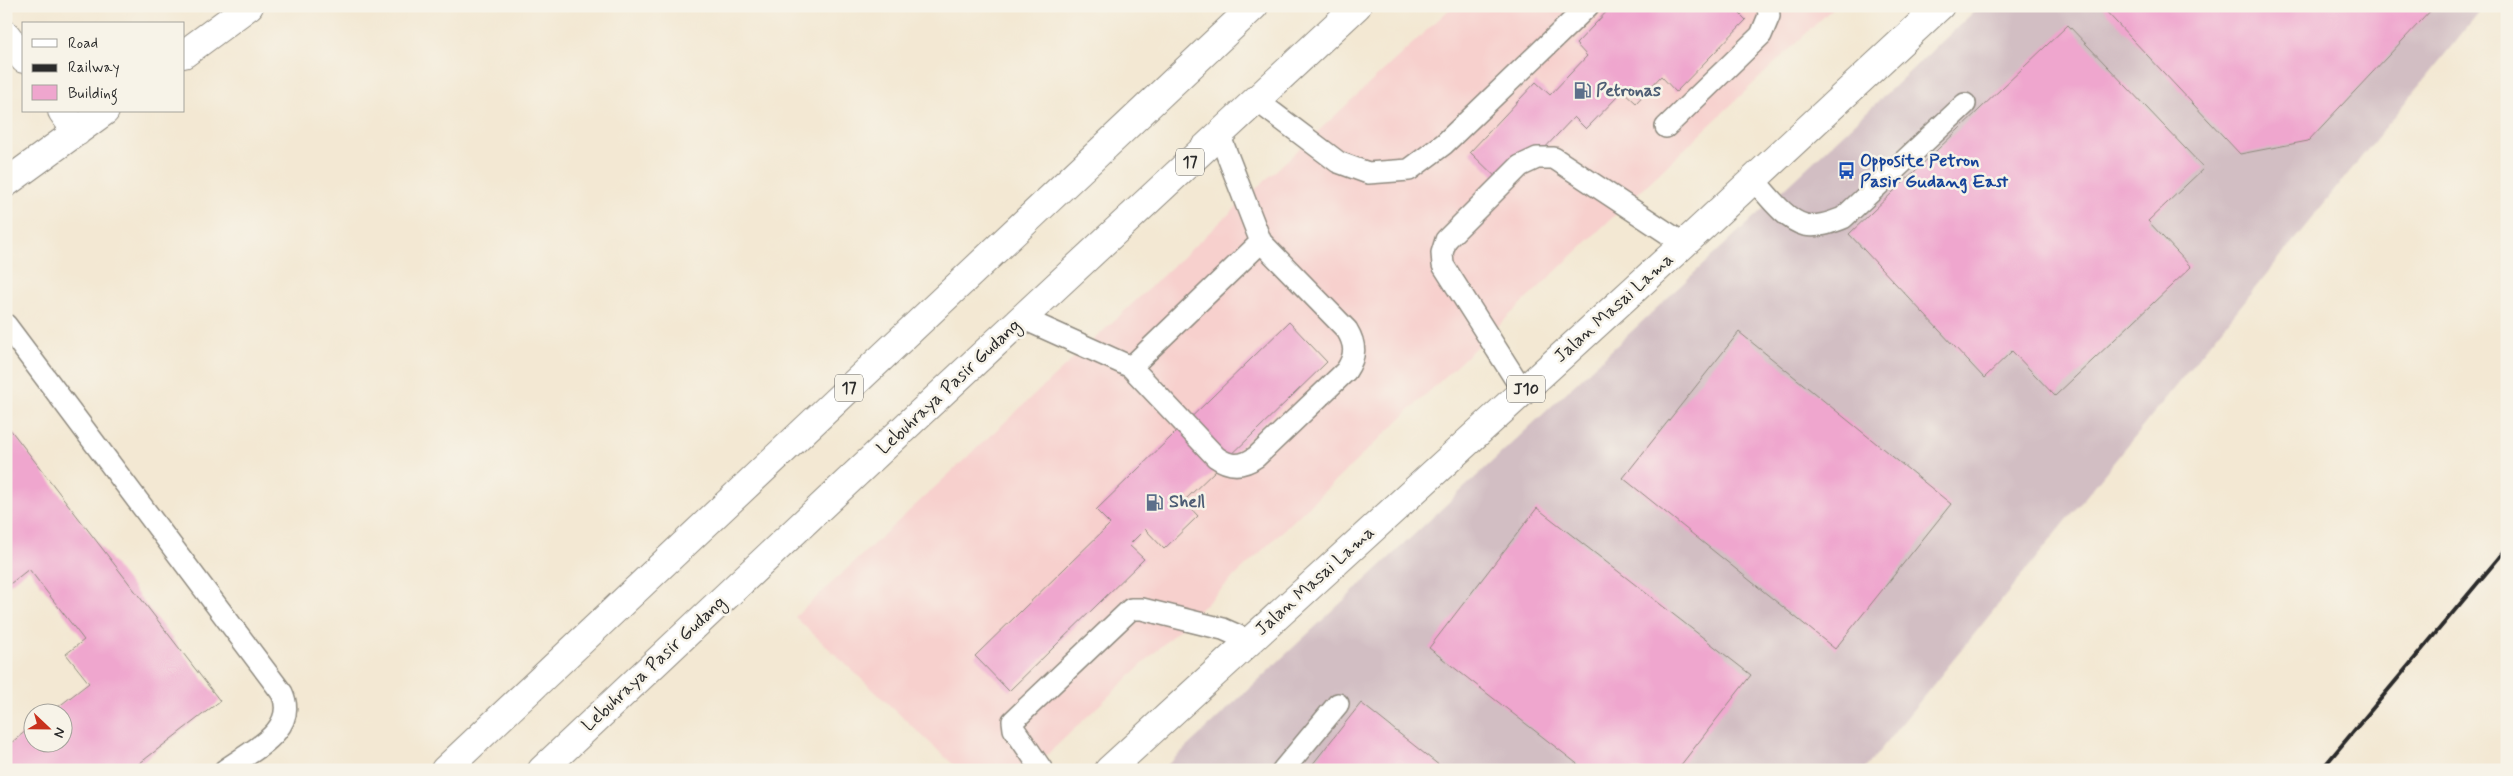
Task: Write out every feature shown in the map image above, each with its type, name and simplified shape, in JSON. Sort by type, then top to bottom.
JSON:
[{"type":"main road","points":[[185,53],[250,6]]},
{"type":"main road","name":"17","points":[[445,770],[1254,6]]},
{"type":"main road","name":"Lebuhraya Pasir Gudang","points":[[542,770],[1357,6]]},
{"type":"main road","name":"Jalan Masai Lama","points":[[1109,770],[1684,244],[1940,6]]},
{"type":"main road","points":[[6,35],[22,56]]},
{"type":"main road","points":[[6,183],[70,122],[102,112]]},
{"type":"lane","points":[[1256,100],[1338,162],[1368,173],[1410,170],[1444,144],[1588,6]]},
{"type":"lane","points":[[1666,126],[1761,35],[1769,16],[1768,6]]},
{"type":"lane","points":[[1753,179],[1789,216],[1805,225],[1824,225],[1843,218],[1965,104]]},
{"type":"lane","points":[[1022,318],[1131,367],[1216,456],[1225,463],[1236,465],[1247,463],[1256,457],[1346,371],[1352,362],[1355,351],[1353,340],[1347,330],[1261,242],[1219,134]]},
{"type":"lane","points":[[1523,391],[1443,265],[1442,253],[1446,240],[1520,166],[1537,158],[1554,158],[1684,244]]},
{"type":"lane","points":[[1131,367],[1261,242]]},
{"type":"lane","points":[[6,325],[282,693],[286,708],[283,725],[225,770]]},
{"type":"lane","points":[[1042,770],[1014,728],[1013,721],[1130,610],[1142,609],[1223,629],[1250,641]]},
{"type":"lane","points":[[1283,770],[1338,704]]},
{"type":"shaded area","points":[[1453,6],[1835,6],[1031,770],[959,770],[795,617]]},
{"type":"shaded area","points":[[1980,6],[2484,6],[1864,770],[1162,770]]},
{"type":"building","points":[[1612,6],[1732,6],[1746,20],[1676,92],[1661,76],[1636,103],[1623,91],[1586,129],[1574,117],[1507,188],[1470,152],[1536,82],[1550,95],[1587,56],[1576,44]]},
{"type":"building","points":[[2101,6],[2435,6],[2308,141],[2240,154]]},
{"type":"building","points":[[2068,25],[2204,168],[2148,221],[2191,267],[2055,396],[2012,351],[1984,378],[1849,234]]},
{"type":"building","points":[[1289,322],[1327,362],[1184,501],[1198,516],[1164,549],[1145,529],[1129,545],[1144,559],[1009,691],[975,656],[1110,524],[1096,510]]},
{"type":"building","points":[[1739,332],[1951,504],[1835,649],[1623,478]]},
{"type":"building","points":[[6,424],[220,701],[131,770],[6,770],[6,747],[22,734],[22,754],[72,754],[72,704],[62,704],[89,683],[66,654],[84,640],[29,569],[6,587]]},
{"type":"building","points":[[1537,508],[1751,675],[1677,770],[1585,770],[1429,648]]},
{"type":"building","points":[[1361,703],[1445,770],[1308,770]]},
{"type":"railway","points":[[2321,770],[2507,548]]},
{"type":"place","name":"Petronas","points":[[1582,91]]},
{"type":"place","name":"Opposite Petron Pasir Gudang East","points":[[1846,171]]},
{"type":"place","name":"Shell","points":[[1155,502]]}]
